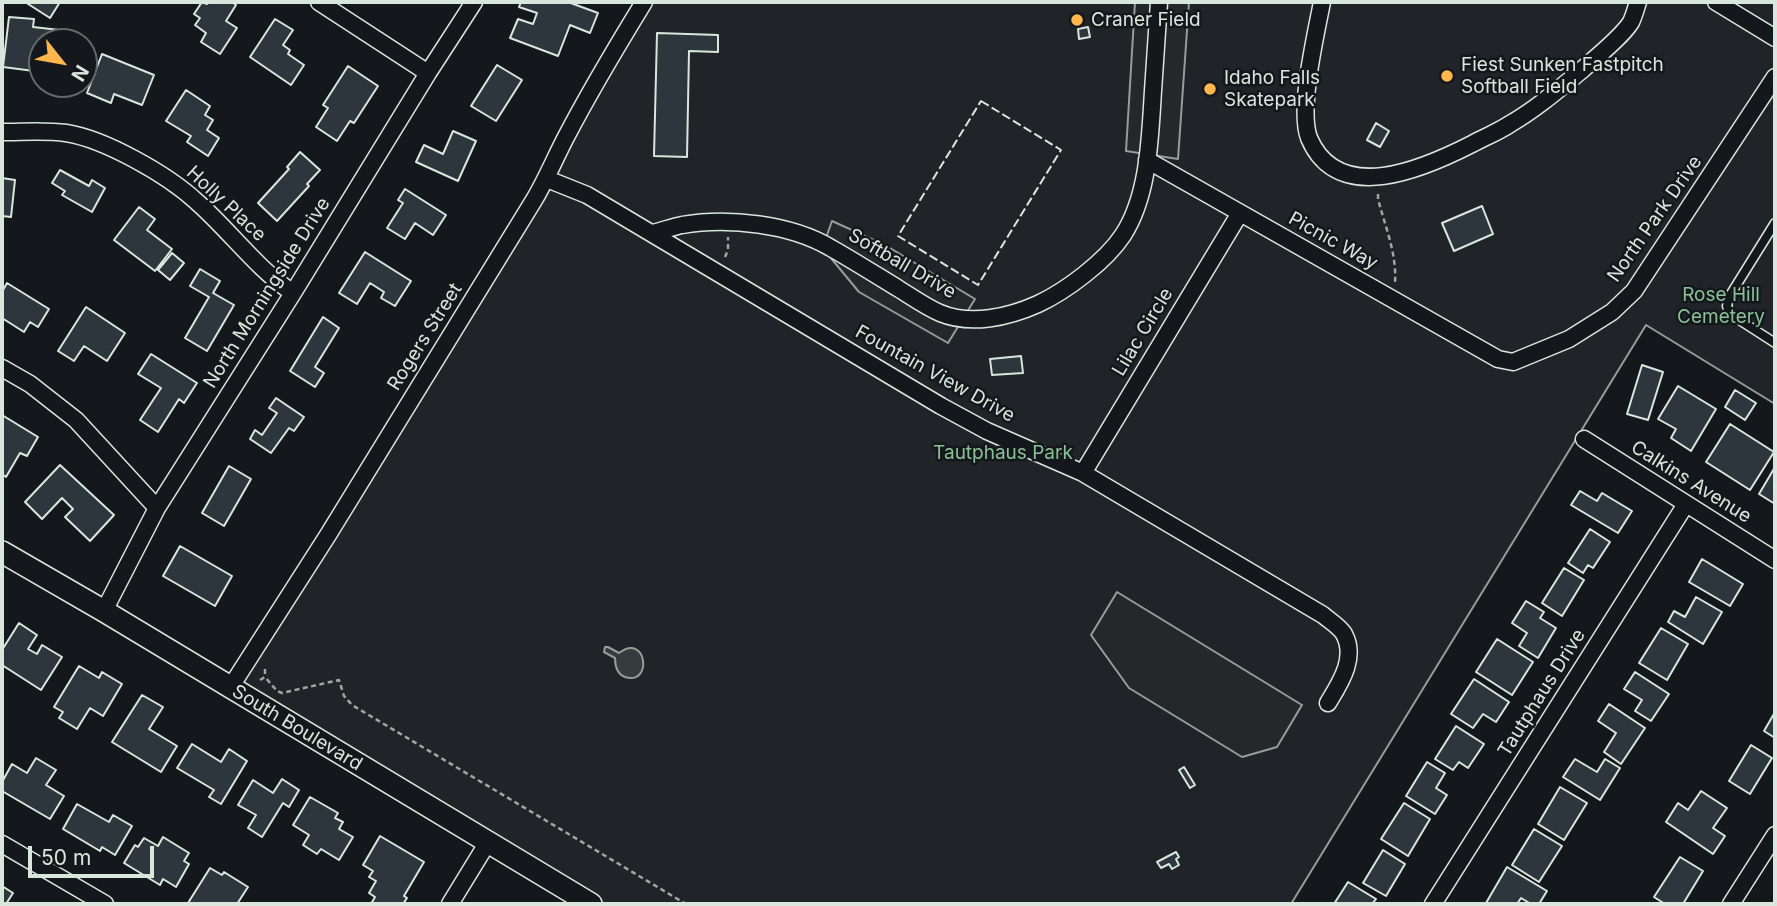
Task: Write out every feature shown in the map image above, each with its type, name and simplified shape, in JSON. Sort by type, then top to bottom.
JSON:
[{"type":"street","points":[[319,2],[428,73]]},
{"type":"street","name":"North Morningside Drive","points":[[104,611],[158,508],[474,2]]},
{"type":"street","name":"Rogers Street","points":[[230,688],[328,535],[547,179],[564,140],[644,2]]},
{"type":"street","name":"Softball Drive","points":[[652,233],[682,225],[708,223],[744,223],[786,230],[829,246],[940,313],[970,318],[998,317],[1023,311],[1044,301],[1086,273],[1109,253],[1124,234],[1135,212],[1150,147],[1159,2]]},
{"type":"street","points":[[1322,2],[1304,114],[1308,136],[1319,155],[1336,169],[1361,177],[1413,169],[1454,153],[1509,125],[1549,98],[1604,50],[1630,23],[1638,2]]},
{"type":"street","points":[[1716,2],[1775,38]]},
{"type":"street","name":"North Park Drive","points":[[1498,359],[1513,362],[1569,338],[1612,312],[1634,291],[1775,77]]},
{"type":"street","name":"Holly Place","points":[[2,132],[66,133],[105,145],[166,178],[196,201],[276,282],[293,293]]},
{"type":"street","name":"Picnic Way","points":[[1147,160],[1498,359]]},
{"type":"street","name":"Fountain View Drive","points":[[547,179],[587,195],[941,406],[987,431],[1083,473],[1323,615],[1343,633],[1350,652],[1343,678],[1328,703]]},
{"type":"street","name":"Lilac Circle","points":[[1083,473],[1240,213]]},
{"type":"street","points":[[2,368],[30,384],[75,420],[158,508]]},
{"type":"street","name":"Calkins Avenue","points":[[1584,439],[1775,560]]},
{"type":"street","name":"Tautphaus Drive","points":[[1433,904],[1686,504]]},
{"type":"street","name":"South Boulevard","points":[[2,552],[592,904]]},
{"type":"street","points":[[1731,904],[1775,835]]},
{"type":"street","points":[[450,904],[488,842]]},
{"type":"street","points":[[2,844],[105,904]]},
{"type":"lane","points":[[1775,223],[1729,297],[1727,306],[1730,314],[1775,343]]},
{"type":"path","points":[[1379,176],[1378,199],[1396,270],[1394,300]]},
{"type":"path","points":[[716,271],[728,250],[729,223]]},
{"type":"path","points":[[265,669],[265,677],[282,693],[340,680],[344,696],[352,705],[686,904]]},
{"type":"path","points":[[260,680],[265,677]]},
{"type":"green space","name":"Tautphaus Park","points":[[644,2],[1775,2],[1775,404],[1646,325],[1291,904],[591,904],[230,688],[328,535]]},
{"type":"shaded area","points":[[1135,2],[1189,2],[1178,159],[1126,151]]},
{"type":"shaded area","points":[[832,221],[885,245],[975,299],[948,343],[859,292],[822,249]]},
{"type":"shaded area","points":[[1117,592],[1302,705],[1277,747],[1242,757],[1129,688],[1091,635]]},
{"type":"shaded area","points":[[605,647],[619,653],[628,648],[636,649],[643,660],[640,674],[634,678],[622,676],[615,664],[615,658],[604,652]]},
{"type":"building","points":[[25,2],[60,2],[50,18]]},
{"type":"building","points":[[202,2],[232,2],[236,5],[226,21],[237,28],[220,54],[201,42],[206,33],[195,25],[200,18],[194,14]]},
{"type":"building","points":[[521,2],[568,2],[598,13],[590,33],[570,25],[558,56],[510,38],[518,19],[533,24],[537,13],[519,7]]},
{"type":"building","points":[[9,17],[34,19],[33,27],[42,28],[28,28],[28,70],[3,67]]},
{"type":"building","points":[[275,19],[293,30],[283,45],[290,50],[288,54],[304,65],[291,85],[250,57]]},
{"type":"building","points":[[1088,27],[1090,37],[1079,39],[1078,29]]},
{"type":"building","points":[[657,33],[718,35],[718,52],[689,51],[687,157],[654,156]]},
{"type":"building","points":[[102,54],[154,75],[142,105],[114,94],[111,103],[98,98],[98,64]]},
{"type":"building","points":[[497,65],[522,80],[496,121],[471,106]]},
{"type":"building","points":[[348,66],[378,86],[354,123],[350,121],[337,141],[316,127],[328,108],[323,105]]},
{"type":"building","points":[[186,90],[210,106],[205,115],[213,120],[207,130],[219,138],[208,156],[187,142],[191,136],[166,121]]},
{"type":"building","points":[[1376,123],[1389,131],[1380,147],[1367,140]]},
{"type":"building","points":[[453,131],[476,141],[458,181],[416,162],[424,145],[443,154]]},
{"type":"building","points":[[300,152],[320,170],[277,221],[258,203],[289,169],[287,167]]},
{"type":"building","points":[[60,170],[89,186],[92,180],[105,188],[92,212],[62,195],[65,191],[52,183]]},
{"type":"building","points":[[2,178],[15,180],[11,217],[2,216]]},
{"type":"building","points":[[405,189],[446,215],[433,235],[415,223],[405,239],[387,228],[403,203],[398,200]]},
{"type":"building","points":[[1482,206],[1493,234],[1454,251],[1442,223]]},
{"type":"building","points":[[139,207],[155,219],[147,230],[172,249],[155,271],[114,240]]},
{"type":"building","points":[[365,252],[411,281],[395,306],[381,298],[384,292],[370,283],[357,304],[339,293]]},
{"type":"building","points":[[172,253],[184,263],[170,280],[158,270]]},
{"type":"building","points":[[200,269],[220,281],[213,293],[234,305],[207,351],[185,338],[209,297],[190,286]]},
{"type":"building","points":[[7,283],[49,309],[38,327],[30,322],[24,332],[2,318],[2,292]]},
{"type":"building","points":[[86,307],[125,333],[107,361],[84,346],[74,361],[58,351]]},
{"type":"building","points":[[323,317],[339,328],[315,367],[324,373],[315,387],[290,371]]},
{"type":"building","points":[[151,354],[197,383],[184,403],[179,399],[158,432],[140,420],[161,388],[138,374]]},
{"type":"building","points":[[1021,356],[1023,373],[992,375],[990,359]]},
{"type":"building","points":[[1642,365],[1663,372],[1648,420],[1627,414]]},
{"type":"building","points":[[1678,386],[1716,409],[1691,451],[1671,438],[1676,429],[1658,419]]},
{"type":"building","points":[[1735,390],[1756,403],[1745,420],[1725,407]]},
{"type":"building","points":[[276,398],[304,417],[294,431],[289,428],[271,453],[250,439],[255,430],[262,435],[277,413],[269,408]]},
{"type":"building","points":[[2,415],[38,437],[27,456],[20,453],[6,477],[2,474]]},
{"type":"building","points":[[1730,424],[1774,452],[1750,490],[1706,462]]},
{"type":"building","points":[[60,465],[114,515],[90,541],[65,517],[73,509],[62,498],[42,519],[25,502]]},
{"type":"building","points":[[229,466],[251,479],[224,526],[202,513]]},
{"type":"building","points":[[1775,467],[1775,504],[1759,494]]},
{"type":"building","points":[[1580,491],[1597,501],[1602,493],[1632,511],[1618,533],[1571,505]]},
{"type":"building","points":[[1590,529],[1610,542],[1593,568],[1588,565],[1583,573],[1568,563]]},
{"type":"building","points":[[180,546],[232,576],[215,606],[163,576]]},
{"type":"building","points":[[1702,559],[1743,584],[1730,606],[1689,582]]},
{"type":"building","points":[[1564,568],[1584,580],[1562,616],[1542,603]]},
{"type":"building","points":[[1696,597],[1722,612],[1703,644],[1668,622],[1674,611],[1685,617]]},
{"type":"building","points":[[1526,601],[1544,612],[1540,618],[1556,628],[1538,658],[1519,646],[1527,633],[1512,623]]},
{"type":"building","points":[[19,623],[37,635],[28,649],[37,654],[42,645],[62,657],[41,690],[2,665],[2,650]]},
{"type":"building","points":[[1661,628],[1688,644],[1667,680],[1639,663]]},
{"type":"building","points":[[1497,639],[1533,662],[1512,695],[1476,672]]},
{"type":"building","points":[[79,666],[99,678],[102,672],[122,684],[103,716],[90,708],[77,729],[59,718],[63,712],[54,707]]},
{"type":"building","points":[[1635,672],[1669,694],[1651,721],[1635,711],[1642,700],[1624,689]]},
{"type":"building","points":[[1474,679],[1509,702],[1496,722],[1483,714],[1473,728],[1451,714]]},
{"type":"building","points":[[142,695],[163,707],[149,729],[177,746],[161,772],[112,742]]},
{"type":"building","points":[[1609,704],[1645,728],[1621,764],[1604,752],[1616,733],[1598,721]]},
{"type":"building","points":[[1775,712],[1775,738],[1764,731]]},
{"type":"building","points":[[1456,726],[1484,744],[1468,768],[1459,762],[1453,770],[1435,759]]},
{"type":"building","points":[[192,744],[221,762],[229,749],[247,761],[221,804],[209,797],[214,790],[177,768]]},
{"type":"building","points":[[1751,745],[1772,758],[1750,794],[1729,781]]},
{"type":"building","points":[[36,758],[56,770],[46,785],[64,796],[50,819],[2,791],[2,782],[12,764],[27,773]]},
{"type":"building","points":[[1575,759],[1597,772],[1605,759],[1620,768],[1600,800],[1563,777]]},
{"type":"building","points":[[1427,762],[1445,773],[1436,788],[1447,795],[1435,814],[1406,796]]},
{"type":"building","points":[[1184,767],[1195,785],[1190,788],[1179,770]]},
{"type":"building","points":[[282,779],[299,790],[289,807],[283,803],[262,837],[248,828],[256,815],[238,805],[253,780],[273,793]]},
{"type":"building","points":[[1560,787],[1587,803],[1564,840],[1538,824]]},
{"type":"building","points":[[1701,791],[1727,808],[1713,828],[1725,836],[1713,854],[1666,822],[1678,803],[1688,810]]},
{"type":"building","points":[[310,797],[338,813],[335,818],[343,822],[339,829],[353,837],[339,860],[321,849],[317,854],[303,845],[309,835],[293,825]]},
{"type":"building","points":[[1404,803],[1430,819],[1408,856],[1381,839]]},
{"type":"building","points":[[77,804],[109,822],[113,815],[132,826],[115,855],[102,847],[100,851],[63,829]]},
{"type":"building","points":[[1534,829],[1562,846],[1539,882],[1512,865]]},
{"type":"building","points":[[380,836],[424,862],[404,896],[407,898],[403,904],[371,904],[375,897],[369,893],[376,881],[369,877],[373,871],[363,865]]},
{"type":"building","points":[[163,837],[189,853],[184,861],[189,864],[176,887],[163,879],[160,885],[124,863],[135,845],[138,847],[144,838],[158,846]]},
{"type":"building","points":[[1383,850],[1405,864],[1386,896],[1363,883]]},
{"type":"building","points":[[1176,852],[1179,865],[1172,869],[1169,864],[1161,868],[1157,862]]},
{"type":"building","points":[[1680,857],[1703,871],[1683,904],[1665,904],[1654,897]]},
{"type":"building","points":[[1507,867],[1547,891],[1539,904],[1531,904],[1521,898],[1517,904],[1486,903]]},
{"type":"building","points":[[210,868],[222,875],[224,872],[248,887],[237,904],[188,903]]},
{"type":"building","points":[[1348,882],[1376,899],[1372,904],[1334,904]]},
{"type":"building","points":[[2,886],[13,893],[6,904],[2,904]]},
{"type":"fence","points":[[981,101],[1061,150],[978,285],[898,236],[981,101]]},
{"type":"place","name":"Craner Field","points":[[1077,20]]},
{"type":"place","name":"Fiest Sunken Fastpitch Softball Field","points":[[1447,76]]},
{"type":"place","name":"Idaho Falls Skatepark","points":[[1210,89]]},
{"type":"park label","name":"Rose Hill Cemetery","points":[[1721,306]]}]
